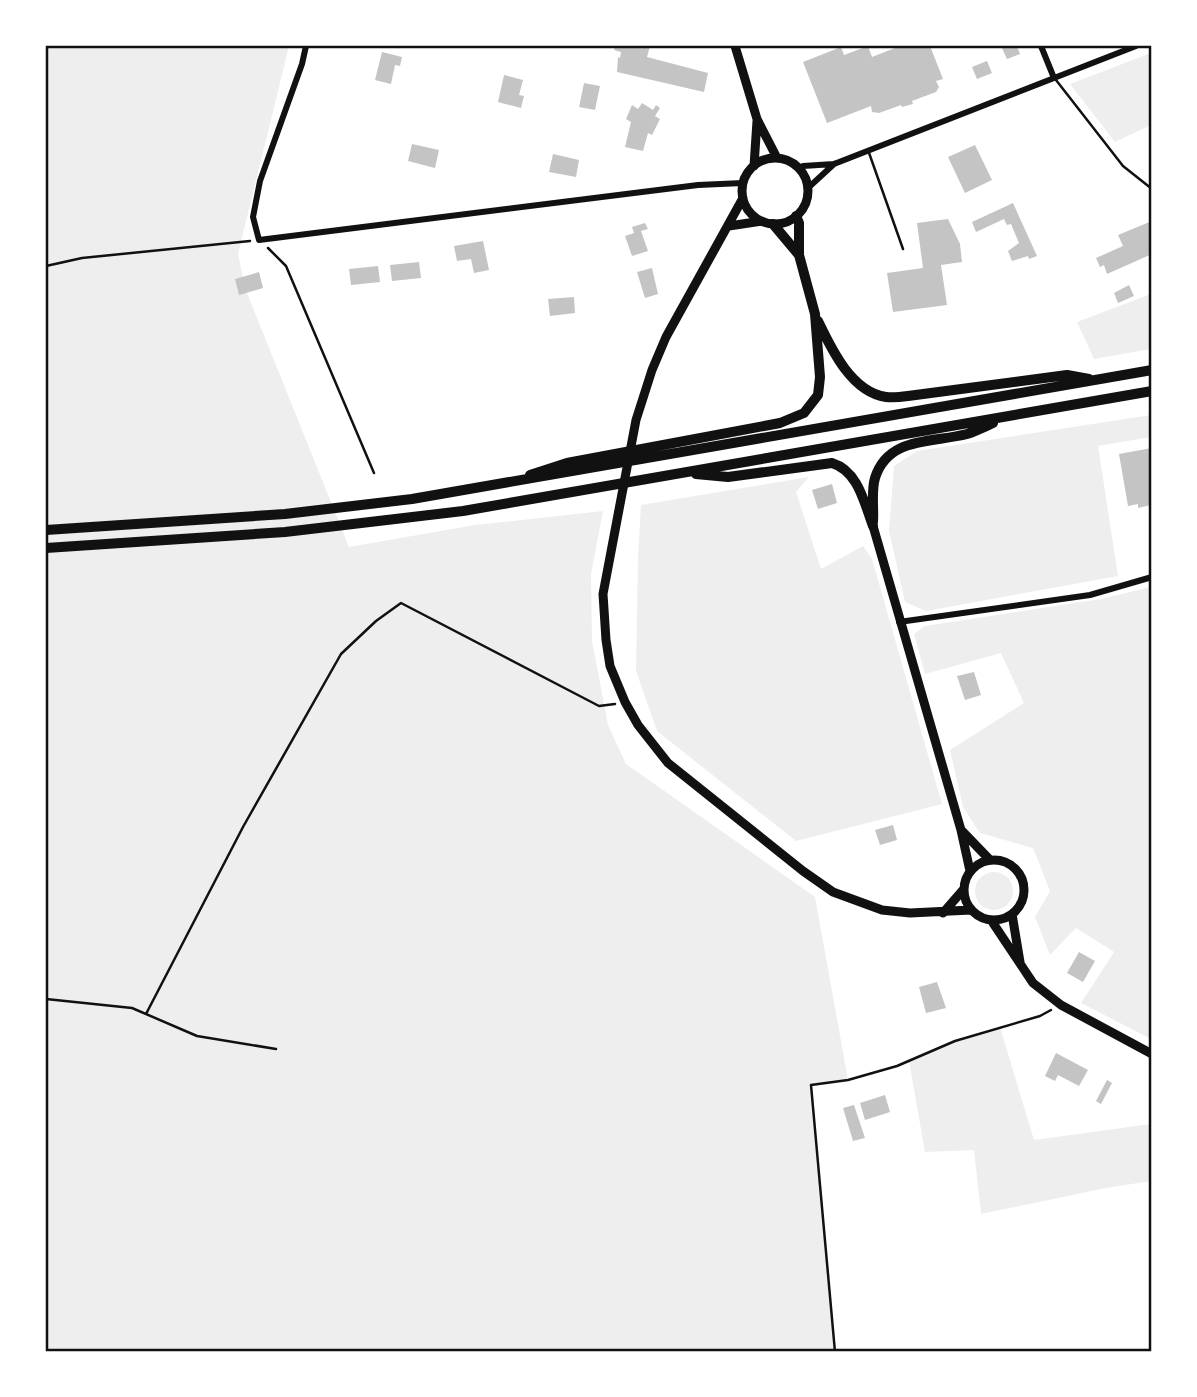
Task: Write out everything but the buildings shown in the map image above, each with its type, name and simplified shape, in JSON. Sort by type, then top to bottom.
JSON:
[{"type":"highway","points":[[796,216],[799,223],[799,255],[815,314],[834,354],[849,375],[883,397],[1067,375],[1095,380]]},
{"type":"highway","points":[[773,224],[799,255]]},
{"type":"highway","points":[[490,487],[567,463],[780,423],[804,413],[818,395],[820,377],[815,314]]},
{"type":"highway","points":[[46,530],[285,514],[412,499],[1152,370]]},
{"type":"highway","points":[[46,548],[285,532],[463,511],[1152,391]]},
{"type":"highway","points":[[873,526],[874,481],[881,464],[892,451],[913,443],[967,434],[1011,415]]},
{"type":"highway","points":[[679,473],[727,477],[832,463],[844,467],[855,480],[873,526]]},
{"type":"main road","points":[[735,46],[757,119],[777,158]]},
{"type":"main road","points":[[754,166],[777,158],[789,161],[799,169],[808,188],[804,206],[796,216],[773,224],[762,221],[750,213],[743,198],[743,183],[754,166],[757,119]]},
{"type":"main road","points":[[743,198],[666,337],[636,420],[603,594],[610,666],[625,702],[644,735],[668,763],[833,892],[882,910],[943,913],[971,910]]},
{"type":"main road","points":[[729,226],[762,221]]},
{"type":"main road","points":[[873,526],[961,830],[970,871]]},
{"type":"main road","points":[[961,830],[990,860]]},
{"type":"main road","points":[[943,913],[963,890],[970,871],[978,864],[990,860],[1000,860],[1012,865],[1022,879],[1024,889],[1023,900],[1012,914],[1001,920],[981,918],[965,901],[963,890]]},
{"type":"main road","points":[[1012,914],[1021,967]]},
{"type":"main road","points":[[991,920],[1033,983],[1061,1005],[1152,1054]]},
{"type":"street","points":[[306,46],[260,181],[253,217],[260,240],[698,185],[743,183]]},
{"type":"street","points":[[1041,46],[1054,78]]},
{"type":"street","points":[[799,169],[803,166],[834,163],[1136,46]]},
{"type":"street","points":[[808,188],[834,163]]},
{"type":"street","points":[[900,622],[1090,594],[1152,577]]},
{"type":"lane","points":[[1054,78],[1123,166],[1152,188]]},
{"type":"lane","points":[[868,150],[904,249]]},
{"type":"path","points":[[46,266],[82,258],[260,240],[286,266],[374,473]]},
{"type":"path","points":[[146,1014],[243,827],[341,654],[376,621],[401,603],[599,706],[625,702]]},
{"type":"path","points":[[46,999],[132,1008],[197,1036],[276,1049]]},
{"type":"path","points":[[835,1352],[811,1085],[848,1080],[897,1066],[955,1041],[1040,1016],[1061,1005]]},
{"type":"shaded area","points":[[46,46],[289,46],[238,254],[245,288],[349,547],[475,525],[603,511],[591,574],[592,641],[608,725],[626,764],[815,897],[848,1080],[812,1085],[835,1351],[46,1351]]},
{"type":"shaded area","points":[[1151,53],[1151,125],[1115,142],[1070,84]]},
{"type":"shaded area","points":[[1151,294],[1151,349],[1094,359],[1077,322]]},
{"type":"shaded area","points":[[1151,415],[1151,437],[1098,446],[1118,576],[926,611],[905,602],[889,531],[894,466],[917,451]]},
{"type":"shaded area","points":[[809,477],[796,492],[821,569],[863,546],[872,559],[942,804],[796,841],[657,731],[636,671],[638,557],[641,505]]},
{"type":"shaded area","points":[[1152,587],[1151,1039],[1081,1003],[1114,952],[1076,928],[1050,955],[1035,917],[1050,891],[1033,848],[980,833],[963,807],[950,750],[1024,703],[1001,653],[925,674],[914,634],[925,626],[1101,599]]},
{"type":"shaded area","points":[[994,872],[1007,878],[1013,891],[1007,904],[994,910],[981,904],[975,891],[981,878]]},
{"type":"shaded area","points":[[1000,1027],[1034,1140],[1151,1124],[1151,1181],[981,1214],[974,1150],[925,1152],[909,1061],[955,1041]]}]
